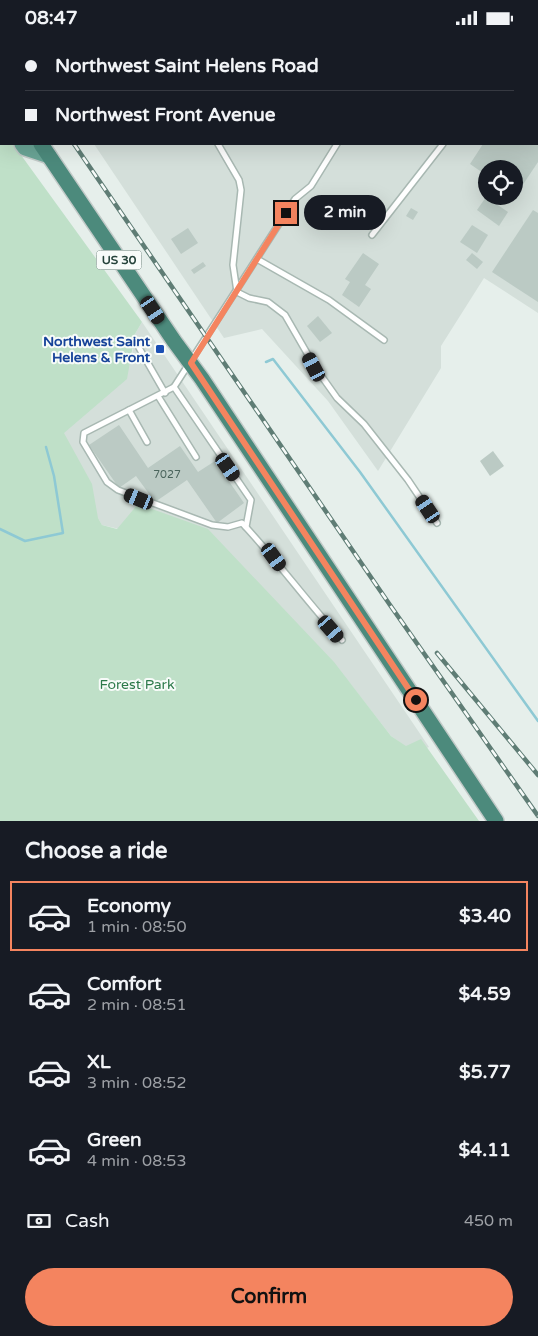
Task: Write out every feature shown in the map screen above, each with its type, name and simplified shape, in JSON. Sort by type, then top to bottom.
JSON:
[{"type":"highway","name":"US 30","points":[[45,150],[191,363],[496,821]]},
{"type":"main road","points":[[23,145],[25,148],[45,150]]},
{"type":"lane","points":[[219,145],[239,180],[241,191],[233,265],[237,292]]},
{"type":"lane","points":[[336,145],[311,186],[295,199],[237,292],[174,387],[84,433],[83,442],[107,482],[125,493],[212,525],[228,527],[242,523],[274,557],[300,594],[342,640]]},
{"type":"lane","points":[[372,235],[442,145]]},
{"type":"lane","points":[[257,259],[328,300],[384,340]]},
{"type":"lane","points":[[237,292],[249,298],[268,302],[285,315],[320,375],[337,398],[364,424],[408,480],[437,523]]},
{"type":"lane","points":[[138,346],[165,393]]},
{"type":"lane","points":[[174,387],[252,501],[246,527]]},
{"type":"lane","points":[[158,396],[196,457]]},
{"type":"lane","points":[[129,410],[147,442]]},
{"type":"shaded area","points":[[95,145],[538,145],[538,313],[484,278],[441,346],[441,368],[378,471],[328,401],[262,329],[224,338]]},
{"type":"shaded area","points":[[142,322],[429,747],[415,753],[391,736],[349,682],[159,538],[102,525],[47,432],[131,362],[135,334]]},
{"type":"green space","name":"Forest Park","points":[[0,145],[14,145],[142,322],[135,334],[127,379],[64,433],[92,484],[98,518],[102,525],[117,529],[138,504],[208,529],[334,662],[391,736],[406,746],[421,739],[479,821],[0,821]]},
{"type":"building","points":[[482,145],[538,145],[538,162],[523,184],[523,160],[478,160],[478,170],[470,164]]},
{"type":"building","points":[[480,205],[498,205],[508,212],[499,226],[477,210]]},
{"type":"building","points":[[411,208],[418,212],[413,220],[406,216]]},
{"type":"building","points":[[533,210],[538,213],[538,302],[492,272]]},
{"type":"building","points":[[472,225],[488,235],[477,253],[460,242]]},
{"type":"building","points":[[188,228],[198,243],[181,254],[171,239]]},
{"type":"building","points":[[363,253],[379,264],[365,285],[371,289],[359,307],[342,295],[350,282],[345,279]]},
{"type":"building","points":[[472,253],[483,262],[477,269],[466,260]]},
{"type":"building","points":[[203,262],[206,266],[194,274],[191,270]]},
{"type":"building","points":[[318,316],[332,333],[320,342],[307,326]]},
{"type":"building","points":[[119,425],[148,468],[180,446],[198,472],[215,461],[244,503],[217,523],[187,480],[155,502],[136,476],[119,488],[89,445]]},
{"type":"building","points":[[493,451],[504,466],[490,476],[480,461]]},
{"type":"waterway","points":[[266,362],[273,359],[360,472],[538,721]]},
{"type":"waterway","points":[[0,529],[25,541],[63,533],[54,476],[46,447]]},
{"type":"railway","points":[[75,145],[390,605],[538,816]]},
{"type":"railway","points":[[437,653],[538,775]]},
{"type":"place","name":"Northwest Saint Helens & Front","points":[[160,349]]},
{"type":"route","points":[[286,213],[191,363],[416,700]]}]
